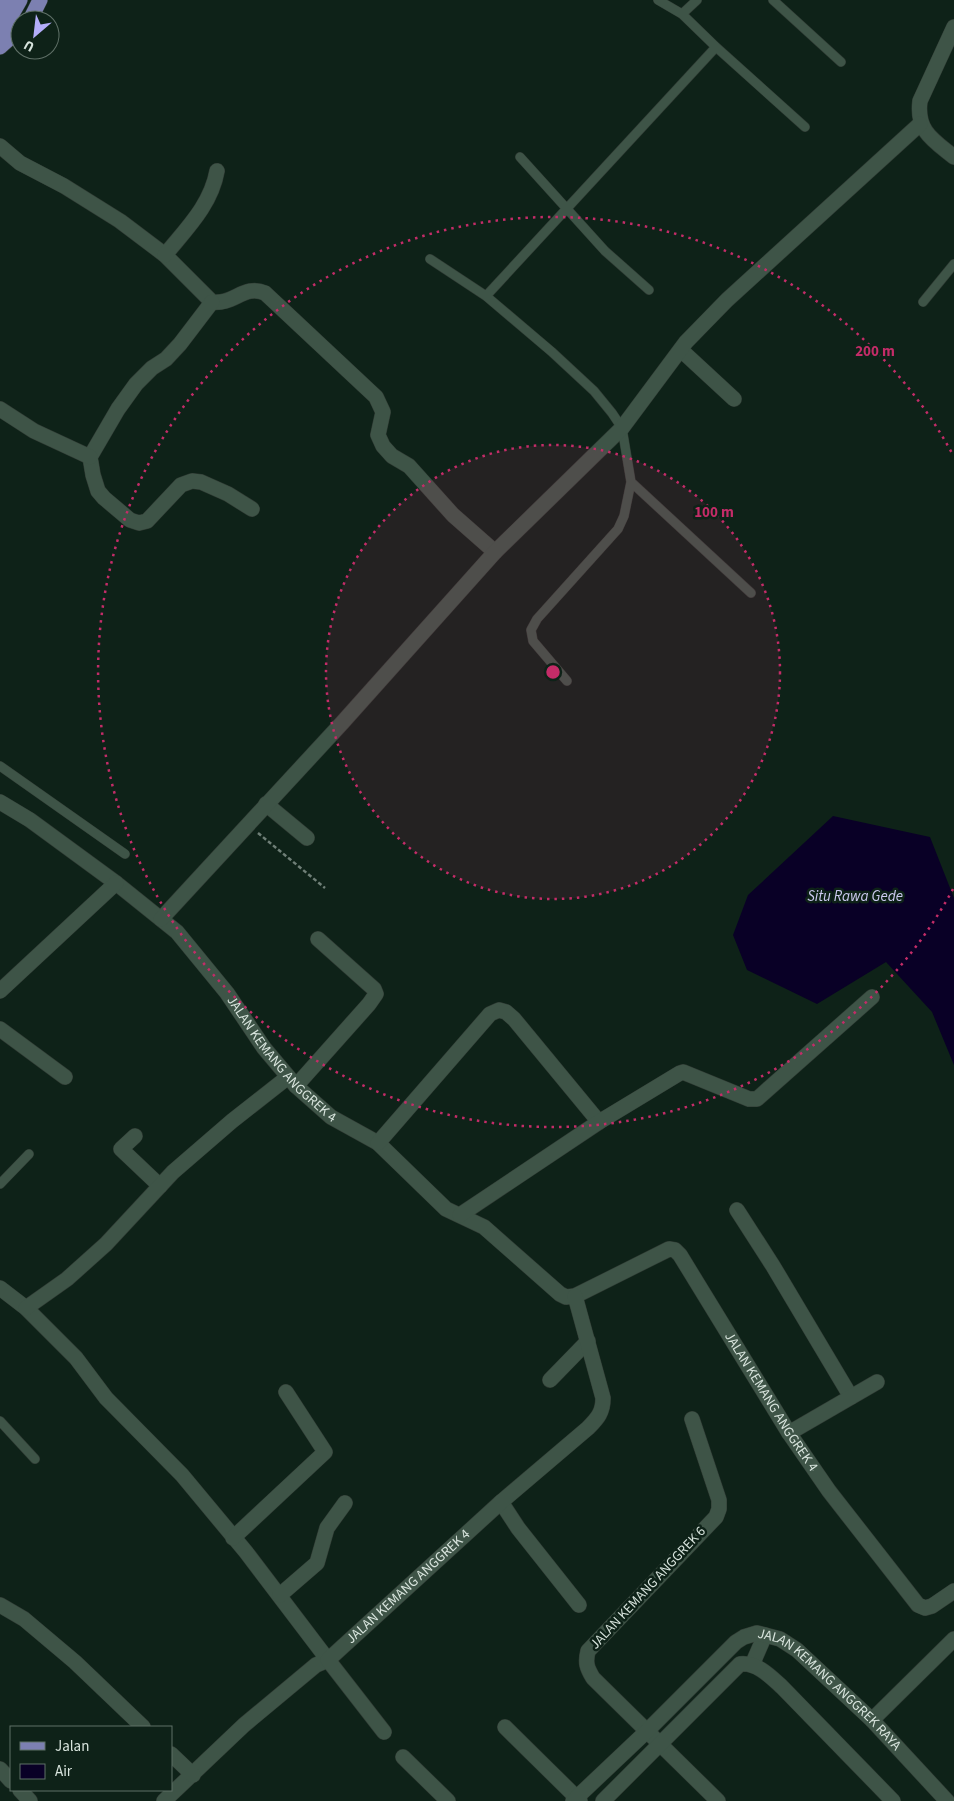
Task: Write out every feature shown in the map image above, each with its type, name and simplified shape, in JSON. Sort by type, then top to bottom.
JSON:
[{"type":"main road","points":[[0,15],[5,0]]},
{"type":"main road","points":[[0,36],[20,0]]},
{"type":"main road","points":[[0,47],[10,38]]},
{"type":"street","points":[[954,27],[920,101],[918,112],[920,124],[933,140],[954,157]]},
{"type":"street","points":[[161,919],[420,637],[495,552],[622,428],[681,350],[728,300],[920,124]]},
{"type":"street","points":[[0,146],[20,163],[64,186],[120,221],[165,255],[212,302],[222,303],[251,290],[265,293],[376,397],[383,412],[378,435],[383,446],[392,456],[408,466],[453,515],[495,552]]},
{"type":"street","points":[[165,255],[202,210],[210,194],[217,171]]},
{"type":"street","points":[[212,302],[175,349],[136,384],[118,409],[90,457],[93,476],[98,491],[104,498],[130,520],[139,523],[148,521],[181,485],[192,480],[228,494],[252,509]]},
{"type":"street","points":[[681,350],[734,399]]},
{"type":"street","points":[[0,409],[34,430],[90,457]]},
{"type":"street","name":"JALAN KEMANG ANGGREK 4","points":[[0,802],[30,820],[116,883],[177,932],[227,992],[264,1048],[292,1082],[331,1116],[378,1143],[446,1209],[484,1226],[566,1298],[575,1296],[670,1250],[675,1250],[680,1255],[789,1433],[829,1491],[918,1605],[925,1608],[932,1606],[954,1591]]},
{"type":"street","points":[[266,804],[307,838]]},
{"type":"street","points":[[0,991],[116,883]]},
{"type":"street","points":[[26,1308],[67,1279],[106,1244],[173,1172],[232,1121],[292,1082],[369,1004],[376,994],[374,989],[318,939]]},
{"type":"street","points":[[460,1215],[599,1122],[683,1072],[749,1100],[757,1099],[872,997]]},
{"type":"street","points":[[378,1143],[490,1014],[499,1010],[506,1012],[514,1020],[599,1122]]},
{"type":"street","points":[[0,1029],[65,1076]]},
{"type":"street","points":[[135,1136],[121,1149],[160,1186]]},
{"type":"street","points":[[737,1210],[773,1266],[851,1397]]},
{"type":"street","points":[[0,1288],[26,1308],[76,1358],[106,1398],[182,1475],[280,1595],[384,1732]]},
{"type":"street","name":"JALAN KEMANG ANGGREK 4","points":[[164,1801],[244,1725],[316,1665],[328,1660],[501,1502],[588,1428],[599,1416],[603,1409],[603,1398],[575,1296]]},
{"type":"street","points":[[550,1380],[588,1341]]},
{"type":"street","points":[[789,1433],[877,1382]]},
{"type":"street","points":[[232,1538],[325,1452],[286,1392]]},
{"type":"street","name":"JALAN KEMANG ANGGREK 6","points":[[692,1420],[719,1500],[716,1517],[588,1651],[586,1660],[587,1667],[593,1678],[718,1801]]},
{"type":"street","points":[[501,1502],[524,1535],[579,1605]]},
{"type":"street","points":[[280,1595],[317,1563],[327,1528],[345,1504]]},
{"type":"street","points":[[0,1605],[24,1620],[75,1662],[142,1726]]},
{"type":"street","name":"JALAN KEMANG ANGGREK RAYA","points":[[576,1800],[736,1642],[744,1636],[757,1633],[780,1640],[797,1650],[872,1720],[947,1801]]},
{"type":"street","points":[[752,1665],[765,1635]]},
{"type":"street","points":[[872,1720],[953,1641]]},
{"type":"street","name":"JALAN KEMANG ANGGREK RAYA","points":[[603,1801],[740,1664],[752,1665],[765,1672],[782,1687],[892,1801]]},
{"type":"street","points":[[505,1727],[576,1800]]},
{"type":"street","points":[[172,1755],[193,1775]]},
{"type":"street","points":[[403,1757],[448,1801]]},
{"type":"street","points":[[0,1770],[10,1780]]},
{"type":"street","points":[[21,1791],[30,1801]]},
{"type":"lane","points":[[658,0],[682,14],[805,127]]},
{"type":"lane","points":[[682,14],[697,0]]},
{"type":"lane","points":[[773,0],[841,62]]},
{"type":"lane","points":[[486,296],[716,47]]},
{"type":"lane","points":[[520,157],[605,251],[649,290]]},
{"type":"lane","points":[[430,259],[486,296],[552,352],[594,392],[622,428],[631,482],[624,516],[618,529],[537,619],[531,630],[533,640],[567,681]]},
{"type":"lane","points":[[923,302],[954,264]]},
{"type":"lane","points":[[631,482],[751,593]]},
{"type":"lane","points":[[0,766],[125,854]]},
{"type":"lane","points":[[0,1184],[29,1154]]},
{"type":"lane","points":[[0,1421],[35,1459]]},
{"type":"path","points":[[248,824],[325,888]]},
{"type":"water","name":"Situ Rawa Gede","points":[[833,816],[930,837],[954,898],[954,1065],[932,1012],[886,962],[817,1004],[747,970],[733,935],[748,895]]}]
